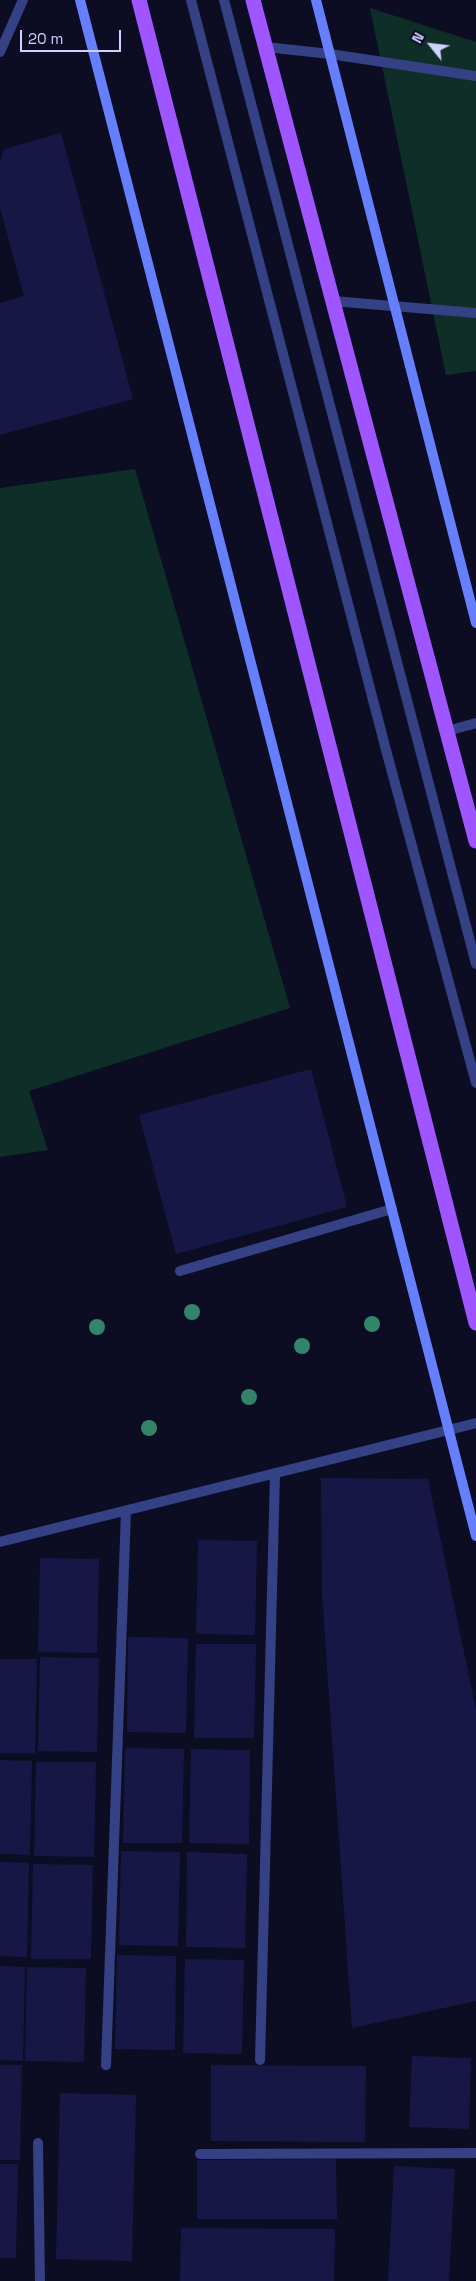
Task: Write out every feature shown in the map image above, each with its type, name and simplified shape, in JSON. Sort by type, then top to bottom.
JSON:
[{"type":"main road","points":[[139,0],[476,1323]]},
{"type":"main road","points":[[253,0],[476,841]]},
{"type":"street","points":[[0,52],[23,0]]},
{"type":"street","points":[[80,0],[476,1536]]},
{"type":"street","points":[[191,0],[383,740],[476,1083]]},
{"type":"street","points":[[224,0],[476,964]]},
{"type":"street","points":[[316,0],[476,623]]},
{"type":"street","points":[[266,47],[330,54],[476,76]]},
{"type":"street","points":[[333,301],[395,305],[476,314]]},
{"type":"street","points":[[447,731],[476,723]]},
{"type":"street","points":[[180,1272],[392,1209]]},
{"type":"street","points":[[0,1542],[476,1423]]},
{"type":"street","points":[[260,2060],[276,1473]]},
{"type":"street","points":[[106,2065],[126,1511]]},
{"type":"street","points":[[38,2143],[40,2281]]},
{"type":"street","points":[[200,2154],[476,2152]]},
{"type":"green space","points":[[370,8],[476,42],[476,371],[446,375]]},
{"type":"green space","points":[[135,469],[290,1008],[29,1091],[48,1150],[0,1157],[0,488]]},
{"type":"building","points":[[61,133],[133,399],[0,435],[0,303],[24,296],[0,208],[0,161],[4,149]]},
{"type":"building","points":[[311,1069],[347,1207],[176,1254],[139,1115]]},
{"type":"building","points":[[321,1478],[428,1479],[476,1710],[476,2001],[352,2028],[322,1594]]},
{"type":"building","points":[[198,1540],[257,1541],[255,1635],[196,1634]]},
{"type":"building","points":[[40,1558],[99,1559],[97,1653],[38,1652]]},
{"type":"building","points":[[128,1637],[188,1638],[186,1733],[127,1732]]},
{"type":"building","points":[[196,1644],[256,1644],[254,1738],[194,1738]]},
{"type":"building","points":[[40,1657],[99,1658],[97,1752],[38,1751]]},
{"type":"building","points":[[0,1659],[37,1659],[35,1753],[0,1753]]},
{"type":"building","points":[[125,1748],[184,1749],[182,1843],[123,1843]]},
{"type":"building","points":[[191,1749],[250,1750],[249,1844],[189,1843]]},
{"type":"building","points":[[0,1760],[32,1761],[30,1855],[0,1854]]},
{"type":"building","points":[[36,1762],[96,1762],[94,1857],[34,1856]]},
{"type":"building","points":[[121,1851],[180,1852],[178,1946],[119,1945]]},
{"type":"building","points":[[187,1852],[247,1854],[245,1948],[186,1947]]},
{"type":"building","points":[[0,1862],[29,1863],[27,1957],[0,1956]]},
{"type":"building","points":[[33,1864],[93,1865],[91,1959],[31,1959]]},
{"type":"building","points":[[117,1955],[176,1956],[175,2050],[115,2049]]},
{"type":"building","points":[[185,1959],[244,1960],[242,2054],[183,2053]]},
{"type":"building","points":[[0,1966],[25,1967],[23,2061],[0,2060]]},
{"type":"building","points":[[27,1967],[86,1968],[84,2062],[25,2061]]},
{"type":"building","points":[[412,2056],[471,2058],[469,2129],[409,2127]]},
{"type":"building","points":[[0,2065],[22,2065],[20,2160],[0,2160]]},
{"type":"building","points":[[211,2065],[366,2066],[365,2142],[211,2141]]},
{"type":"building","points":[[60,2093],[136,2095],[132,2261],[56,2259]]},
{"type":"building","points":[[336,2159],[337,2219],[197,2219],[197,2160]]},
{"type":"building","points":[[0,2164],[18,2164],[16,2258],[0,2258]]},
{"type":"building","points":[[394,2166],[455,2169],[449,2281],[388,2281]]},
{"type":"building","points":[[181,2228],[335,2229],[334,2281],[180,2281]]}]
